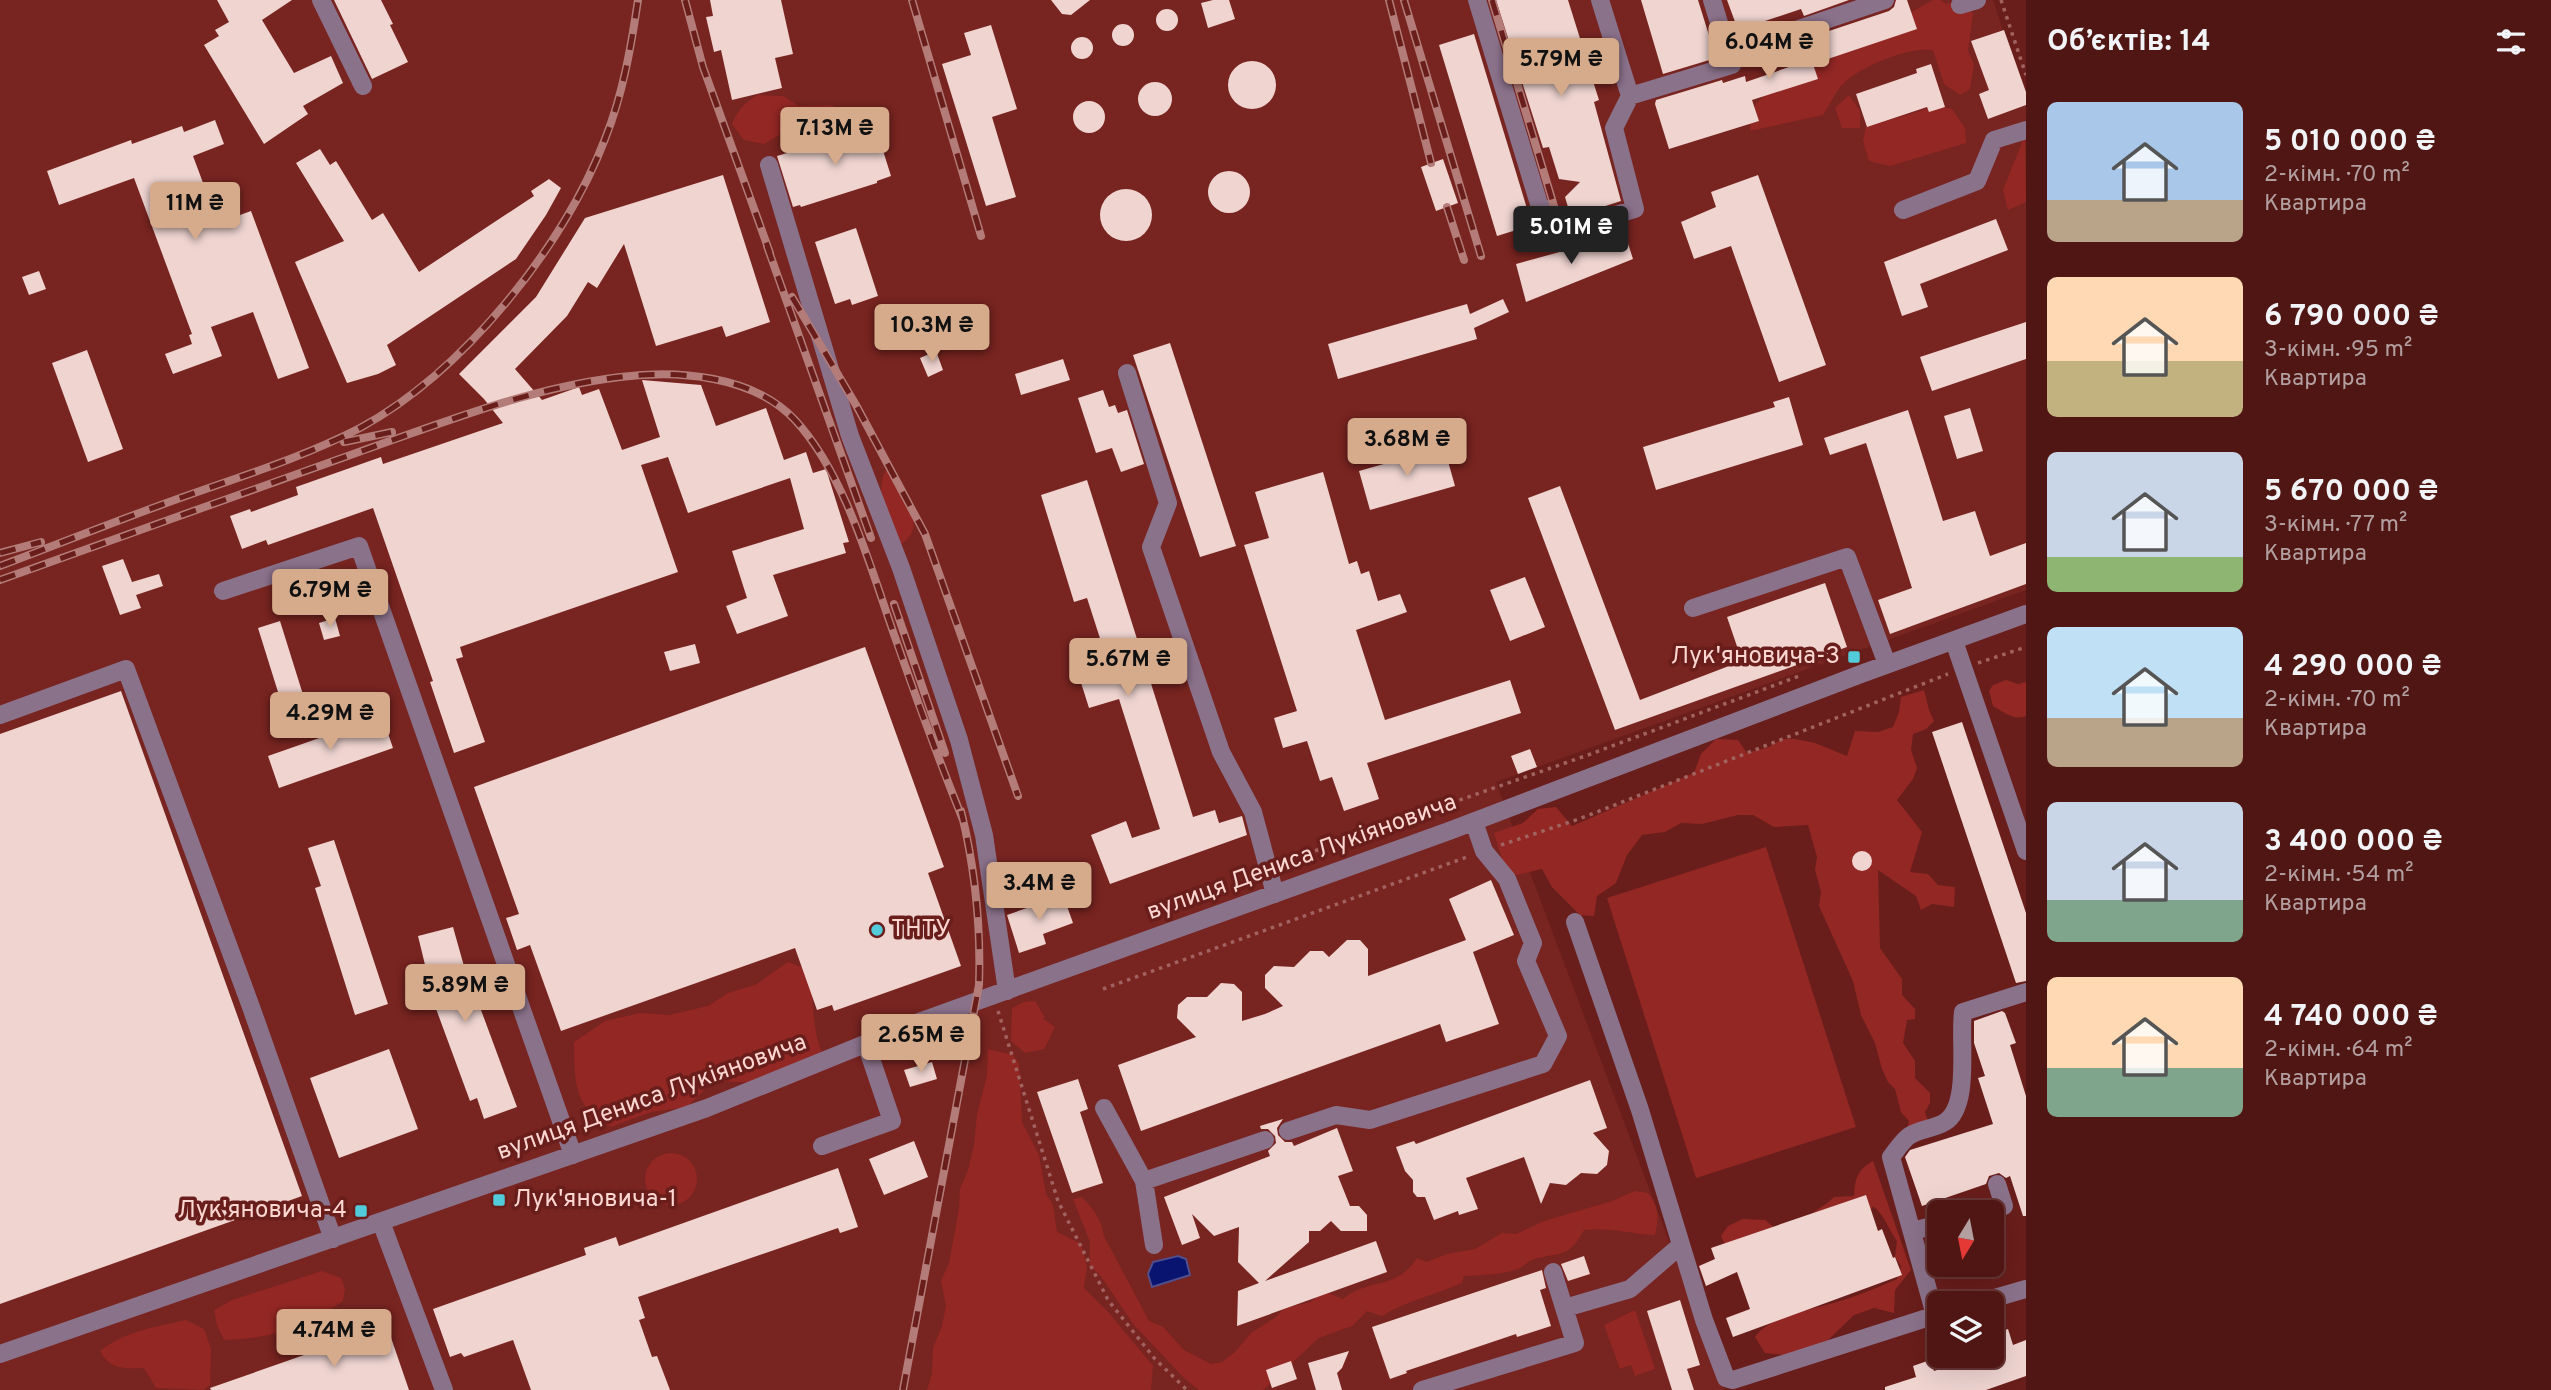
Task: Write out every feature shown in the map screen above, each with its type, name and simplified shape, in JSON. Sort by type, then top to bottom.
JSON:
[{"type":"street","points":[[321,0],[363,86]]},
{"type":"street","points":[[1478,0],[1539,204],[1566,230],[1635,209],[1614,128],[1630,96],[1600,0]]},
{"type":"street","points":[[1630,96],[1731,65],[1712,0]]},
{"type":"street","points":[[1728,53],[1885,0]]},
{"type":"street","points":[[1903,210],[1977,181],[1994,140],[2026,130]]},
{"type":"street","points":[[769,165],[850,436],[901,568],[959,740],[984,835],[1000,993]]},
{"type":"street","points":[[1126,373],[1168,503],[1151,547],[1221,752],[1253,812],[1275,894]]},
{"type":"street","points":[[223,591],[359,546],[573,1155]]},
{"type":"street","points":[[1693,608],[1847,557],[1887,664]]},
{"type":"street","name":"вулиця Дениса Лукіяновича","points":[[0,1354],[706,1108],[1000,993],[1474,822],[1887,664],[2026,614]]},
{"type":"street","points":[[1954,641],[2026,851]]},
{"type":"street","points":[[0,715],[126,669],[256,1020],[333,1239]]},
{"type":"street","points":[[1288,1131],[1336,1115],[1370,1120],[1543,1064],[1558,1036],[1526,961],[1533,943],[1507,879],[1484,851],[1474,822]]},
{"type":"street","points":[[1575,922],[1640,1110],[1704,1320],[1726,1378],[1733,1380],[1927,1318]]},
{"type":"street","points":[[1930,1291],[1891,1157],[1909,1136],[1947,1121],[1958,1107],[1963,1076],[1960,1030],[1963,1012],[2026,992]]},
{"type":"street","points":[[821,1146],[892,1121],[866,1044]]},
{"type":"street","points":[[1104,1108],[1144,1181],[1154,1245]]},
{"type":"street","points":[[1144,1181],[1265,1140]]},
{"type":"street","points":[[1997,1184],[2002,1200]]},
{"type":"street","points":[[382,1222],[444,1390]]},
{"type":"street","points":[[1913,1231],[1927,1227]]},
{"type":"street","points":[[1565,1308],[1630,1289],[1681,1245]]},
{"type":"street","points":[[1422,1390],[1575,1343],[1553,1272]]},
{"type":"street","points":[[2004,1295],[2026,1289]]},
{"type":"path","points":[[2001,0],[2026,75]]},
{"type":"path","points":[[1104,989],[1579,819],[1964,668],[2026,647]]},
{"type":"path","points":[[1268,867],[1588,755],[1808,673]]},
{"type":"path","points":[[1000,993],[1007,1041],[1058,1201],[1108,1300],[1155,1359],[1187,1390]]},
{"type":"shaded area","points":[[0,0],[1993,0],[2026,102],[2026,590],[1496,782],[1725,1390],[0,1390]]},
{"type":"shaded area","points":[[1933,0],[1946,4],[1963,0],[1973,14],[1968,51],[1974,64],[1970,89],[1960,95],[1944,84],[1933,50],[1912,51],[1887,58],[1853,76],[1839,89],[1823,115],[1750,131],[1751,116],[1756,104],[1775,85],[1819,66],[1837,49]]},
{"type":"shaded area","points":[[758,95],[783,96],[799,106],[831,105],[843,111],[846,117],[837,128],[796,137],[781,134],[764,144],[744,140],[732,124],[742,107]]},
{"type":"shaded area","points":[[1849,95],[1860,111],[1860,128],[1842,128],[1835,108]]},
{"type":"shaded area","points":[[1936,106],[1952,109],[1965,128],[1966,143],[1890,166],[1869,161],[1863,141],[1866,127]]},
{"type":"shaded area","points":[[2025,135],[2026,202],[2008,210],[2003,190]]},
{"type":"shaded area","points":[[886,470],[913,520],[912,533],[900,545],[882,498],[882,479]]},
{"type":"shaded area","points":[[2006,680],[2018,684],[2026,682],[2026,716],[2013,717],[1993,706],[1989,691],[1993,685]]},
{"type":"shaded area","points":[[1924,690],[1934,721],[1926,729],[1913,734],[1911,750],[1917,768],[1913,779],[1897,800],[1922,832],[1910,872],[1928,874],[1938,885],[1955,887],[1954,907],[1932,904],[1921,910],[1916,896],[1878,870],[1880,948],[1902,979],[1902,995],[1915,1009],[1915,1019],[1907,1020],[1903,1043],[1915,1061],[1915,1078],[1930,1093],[1930,1103],[1925,1112],[1931,1130],[1906,1134],[1909,1121],[1901,1112],[1895,1089],[1882,1069],[1875,1043],[1861,1015],[1853,981],[1819,906],[1821,892],[1815,870],[1817,857],[1808,825],[1774,827],[1753,815],[1738,815],[1702,824],[1681,823],[1665,832],[1642,835],[1627,855],[1616,883],[1597,896],[1594,916],[1580,915],[1552,887],[1542,869],[1517,875],[1505,869],[1494,833],[1523,823],[1538,809],[1556,807],[1572,826],[1694,773],[1701,754],[1716,739],[1738,740],[1747,753],[1769,747],[1782,739],[1795,739],[1815,743],[1847,756],[1855,731],[1878,732],[1893,727],[1901,697]]},
{"type":"shaded area","points":[[1766,847],[1856,1127],[1696,1178],[1607,898]]},
{"type":"shaded area","points":[[788,962],[810,970],[815,1025],[823,1055],[761,1083],[713,1081],[687,1107],[651,1112],[611,1127],[598,1119],[582,1101],[576,1080],[574,1042],[605,1021],[640,1013],[669,1015],[708,1006],[728,993],[755,985]]},
{"type":"shaded area","points":[[1035,1001],[1045,1018],[1042,1018],[1055,1027],[1044,1049],[1025,1053],[1011,1041],[1012,1008],[1024,1002]]},
{"type":"shaded area","points":[[988,1049],[1013,1055],[1019,1064],[1022,1122],[1039,1155],[1046,1194],[1053,1205],[1057,1232],[1081,1244],[1087,1266],[1084,1288],[1109,1313],[1153,1366],[1151,1390],[927,1390],[932,1374],[933,1348],[946,1306],[941,1281],[949,1263],[960,1189],[974,1145],[977,1114],[987,1076]]},
{"type":"shaded area","points":[[671,1153],[681,1155],[689,1161],[695,1169],[695,1189],[689,1197],[681,1203],[671,1205],[661,1203],[653,1197],[647,1189],[645,1179],[647,1169],[653,1161],[661,1155]]},
{"type":"shaded area","points":[[1873,1161],[1911,1270],[1895,1290],[1894,1313],[1874,1308],[1854,1315],[1826,1342],[1784,1355],[1765,1353],[1755,1337],[1771,1323],[1855,1296],[1897,1279],[1901,1266],[1895,1257],[1897,1241],[1884,1218],[1873,1206],[1868,1216],[1800,1228],[1811,1214],[1834,1197],[1854,1196],[1858,1176],[1863,1168]]},
{"type":"shaded area","points":[[1635,1191],[1648,1193],[1654,1203],[1657,1218],[1655,1235],[1602,1229],[1584,1230],[1574,1245],[1564,1252],[1534,1259],[1507,1272],[1464,1276],[1462,1283],[1382,1316],[1367,1311],[1352,1326],[1319,1338],[1263,1390],[1199,1390],[1184,1378],[1134,1325],[1100,1275],[1090,1266],[1090,1242],[1073,1199],[1082,1197],[1096,1215],[1104,1236],[1149,1321],[1163,1327],[1184,1350],[1211,1364],[1222,1362],[1235,1352],[1251,1333],[1276,1317],[1284,1308],[1311,1302],[1323,1291],[1343,1299],[1362,1288],[1399,1276],[1417,1258],[1427,1262],[1447,1254],[1475,1249],[1502,1233],[1516,1234],[1544,1221],[1612,1201]]},
{"type":"shaded area","points":[[1743,1219],[1765,1220],[1781,1233],[1729,1253],[1721,1236],[1728,1226]]},
{"type":"shaded area","points":[[1178,1256],[1186,1259],[1190,1275],[1152,1287],[1148,1274],[1153,1262]]},
{"type":"shaded area","points":[[322,1271],[341,1278],[345,1288],[343,1301],[315,1318],[287,1330],[257,1337],[224,1340],[214,1310],[232,1300]]},
{"type":"shaded area","points":[[1635,1310],[1655,1369],[1635,1376],[1631,1365],[1620,1369],[1604,1325]]},
{"type":"shaded area","points":[[186,1320],[204,1329],[211,1349],[210,1385],[203,1390],[156,1388],[144,1368],[113,1365],[100,1351],[130,1334]]},
{"type":"building","points":[[217,0],[292,0],[262,20],[294,73],[331,56],[343,83],[303,106],[308,114],[264,144],[204,45],[219,36],[215,30],[229,22]]},
{"type":"building","points":[[334,0],[381,0],[408,62],[372,79]]},
{"type":"building","points":[[710,0],[781,0],[793,54],[775,58],[782,88],[732,100],[721,50],[714,52],[706,17],[713,16]]},
{"type":"building","points":[[1051,0],[1090,0],[1071,15],[1062,14]]},
{"type":"building","points":[[1229,0],[1235,19],[1208,28],[1201,3]]},
{"type":"building","points":[[1496,0],[1568,0],[1583,48],[1577,49],[1586,76],[1591,75],[1599,100],[1594,102],[1621,201],[1571,217],[1565,197],[1580,182],[1559,179],[1549,147],[1543,148]]},
{"type":"building","points":[[1641,0],[1698,0],[1716,58],[1663,74]]},
{"type":"building","points":[[1727,0],[1849,0],[1804,16],[1801,9],[1738,30]]},
{"type":"building","points":[[1896,0],[1907,0],[1917,29],[1813,64],[1818,79],[1752,100],[1759,121],[1669,149],[1656,100],[1722,80],[1723,83],[1745,76],[1746,82],[1809,60],[1805,43],[1812,41],[1811,37],[1889,11]]},
{"type":"building","points":[[1163,9],[1171,9],[1178,16],[1178,24],[1171,31],[1163,31],[1156,24],[1156,16]]},
{"type":"building","points":[[1123,24],[1131,27],[1134,35],[1131,43],[1123,46],[1115,43],[1112,35],[1115,27]]},
{"type":"building","points":[[991,25],[1017,109],[992,117],[1016,197],[986,206],[942,64],[971,55],[964,33]]},
{"type":"building","points":[[2004,30],[2026,92],[2026,105],[1988,119],[1979,94],[1989,90],[1971,41]]},
{"type":"building","points":[[1474,34],[1532,225],[1497,236],[1439,45]]},
{"type":"building","points":[[1078,37],[1086,37],[1093,44],[1093,52],[1086,59],[1078,59],[1071,52],[1071,44]]},
{"type":"building","points":[[1252,61],[1261,62],[1269,68],[1275,76],[1275,94],[1269,102],[1261,108],[1252,109],[1243,108],[1235,102],[1229,94],[1228,85],[1229,76],[1235,68],[1243,62]]},
{"type":"building","points":[[1931,64],[1945,107],[1929,112],[1927,107],[1867,127],[1856,94],[1917,73],[1916,69]]},
{"type":"building","points":[[1155,82],[1167,87],[1172,99],[1167,111],[1155,116],[1143,111],[1138,99],[1143,87]]},
{"type":"building","points":[[1089,101],[1101,105],[1105,117],[1101,129],[1089,133],[1077,129],[1073,117],[1077,105]]},
{"type":"building","points":[[215,120],[224,144],[193,156],[218,223],[251,211],[309,368],[278,379],[253,312],[211,327],[222,356],[173,374],[165,354],[192,344],[189,335],[192,334],[134,178],[59,205],[47,171],[131,140],[132,144],[182,126],[184,132]]},
{"type":"building","points":[[874,122],[891,176],[877,183],[801,207],[793,207],[777,156],[855,133],[853,129]]},
{"type":"building","points":[[320,149],[330,165],[336,161],[372,220],[383,213],[419,272],[534,196],[531,191],[549,179],[561,188],[516,259],[387,345],[396,365],[378,374],[347,383],[295,262],[344,241],[296,163]]},
{"type":"building","points":[[1443,159],[1458,203],[1436,211],[1421,167]]},
{"type":"building","points":[[1229,171],[1244,177],[1250,192],[1244,207],[1229,213],[1214,207],[1208,192],[1214,177]]},
{"type":"building","points":[[723,175],[770,322],[726,337],[722,326],[656,346],[624,244],[597,288],[588,282],[567,316],[515,369],[542,400],[579,387],[582,395],[599,389],[622,450],[660,437],[642,380],[701,385],[716,426],[766,408],[784,460],[806,452],[813,473],[826,469],[849,542],[843,543],[846,553],[773,575],[788,616],[737,634],[726,606],[747,598],[732,551],[804,529],[790,478],[688,513],[668,457],[641,465],[678,572],[460,647],[463,657],[456,659],[485,742],[454,753],[430,682],[433,681],[373,508],[268,545],[266,540],[242,549],[230,516],[250,509],[251,512],[298,495],[296,487],[381,457],[383,464],[503,423],[459,374],[536,297],[585,218]]},
{"type":"building","points":[[1758,175],[1826,365],[1779,382],[1731,246],[1694,259],[1681,222],[1716,207],[1711,192]]},
{"type":"building","points":[[1126,189],[1136,191],[1144,197],[1150,205],[1150,225],[1144,233],[1136,239],[1126,241],[1116,239],[1108,233],[1102,225],[1100,215],[1102,205],[1108,197],[1116,191]]},
{"type":"building","points":[[1996,219],[2008,250],[1920,284],[1928,307],[1902,316],[1884,262]]},
{"type":"building","points":[[856,228],[878,296],[852,305],[850,299],[835,304],[815,242]]},
{"type":"building","points":[[1625,234],[1633,259],[1526,302],[1516,264]]},
{"type":"building","points":[[39,271],[46,289],[29,295],[22,277]]},
{"type":"building","points":[[1503,299],[1509,312],[1474,328],[1477,339],[1338,379],[1328,344],[1467,304],[1470,314]]},
{"type":"building","points":[[2026,322],[2026,359],[1932,391],[1920,357]]},
{"type":"building","points":[[1170,343],[1236,546],[1200,557],[1133,355]]},
{"type":"building","points":[[87,350],[123,449],[88,462],[52,363]]},
{"type":"building","points":[[936,351],[943,370],[928,377],[920,358]]},
{"type":"building","points":[[1063,359],[1070,380],[1021,395],[1015,374]]},
{"type":"building","points":[[1103,390],[1109,407],[1115,405],[1118,413],[1127,410],[1144,464],[1121,472],[1112,448],[1096,453],[1078,398]]},
{"type":"building","points":[[1789,397],[1803,445],[1656,490],[1643,447],[1775,407],[1773,402]]},
{"type":"building","points":[[1970,408],[1983,451],[1957,459],[1944,416]]},
{"type":"building","points":[[1908,410],[1943,521],[1975,511],[1990,556],[2026,543],[2026,584],[1890,634],[1878,600],[1912,588],[1866,443],[1830,455],[1824,438]]},
{"type":"building","points":[[1444,447],[1455,486],[1370,510],[1359,471]]},
{"type":"building","points":[[1323,472],[1349,564],[1357,561],[1361,574],[1369,571],[1378,601],[1400,594],[1407,612],[1356,630],[1385,720],[1510,680],[1521,713],[1367,763],[1379,799],[1344,811],[1332,777],[1320,781],[1307,741],[1283,748],[1274,718],[1297,711],[1244,545],[1269,538],[1255,492]]},
{"type":"building","points":[[1087,480],[1193,817],[1215,810],[1219,823],[1242,816],[1247,835],[1110,884],[1091,835],[1126,821],[1132,838],[1160,829],[1119,699],[1089,708],[1077,670],[1107,660],[1087,598],[1074,602],[1041,495]]},
{"type":"building","points":[[1560,486],[1640,700],[1742,661],[1727,617],[1825,583],[1847,647],[1615,730],[1528,498]]},
{"type":"building","points":[[123,559],[132,582],[159,574],[163,586],[136,595],[141,608],[120,615],[102,566]]},
{"type":"building","points":[[1525,577],[1545,627],[1510,641],[1490,590]]},
{"type":"building","points":[[335,618],[340,636],[324,640],[319,623]]},
{"type":"building","points":[[280,621],[305,701],[283,708],[258,628]]},
{"type":"building","points":[[695,644],[700,663],[670,671],[664,652]]},
{"type":"building","points":[[865,647],[944,867],[928,873],[961,966],[834,1011],[832,1005],[817,1010],[795,948],[561,1031],[530,945],[517,950],[506,918],[519,914],[474,787]]},
{"type":"building","points":[[121,691],[302,1196],[0,1304],[0,734]]},
{"type":"building","points":[[382,716],[393,748],[279,788],[268,756]]},
{"type":"building","points":[[1962,722],[2026,913],[2026,981],[2016,983],[1932,732]]},
{"type":"building","points":[[1530,749],[1537,767],[1518,774],[1511,756]]},
{"type":"building","points":[[334,840],[388,1004],[355,1015],[315,888],[321,886],[308,848]]},
{"type":"building","points":[[1858,851],[1866,851],[1872,861],[1866,871],[1858,871],[1852,865],[1852,857]]},
{"type":"building","points":[[1491,880],[1514,935],[1473,952],[1499,1024],[1446,1042],[1440,1024],[1141,1131],[1118,1065],[1196,1037],[1177,1018],[1178,1005],[1187,997],[1207,997],[1221,983],[1234,984],[1242,992],[1242,1021],[1283,1006],[1265,988],[1265,975],[1274,966],[1294,967],[1310,951],[1323,951],[1329,957],[1347,940],[1360,940],[1368,949],[1368,976],[1466,940],[1449,899]]},
{"type":"building","points":[[1062,892],[1073,923],[1043,934],[1046,944],[1019,953],[1007,915],[1044,902],[1043,899]]},
{"type":"building","points":[[453,927],[469,984],[471,983],[517,1107],[484,1119],[477,1098],[470,1101],[435,1006],[418,936]]},
{"type":"building","points":[[2002,1011],[2016,1043],[2010,1045],[2026,1096],[2026,1216],[2023,1216],[2010,1176],[2006,1178],[1999,1173],[1989,1176],[1986,1184],[1939,1200],[1927,1200],[1927,1204],[1922,1206],[1905,1157],[1910,1150],[1993,1124],[1978,1078],[1985,1076],[1974,1043],[1974,1021]]},
{"type":"building","points":[[389,1049],[418,1129],[339,1158],[310,1078]]},
{"type":"building","points":[[932,1062],[937,1079],[910,1087],[904,1070]]},
{"type":"building","points":[[1078,1079],[1088,1109],[1080,1112],[1103,1183],[1072,1193],[1037,1092]]},
{"type":"building","points":[[1590,1080],[1607,1128],[1593,1133],[1609,1151],[1607,1165],[1597,1174],[1581,1173],[1566,1185],[1550,1183],[1541,1204],[1524,1157],[1466,1178],[1478,1209],[1459,1215],[1458,1211],[1434,1220],[1425,1197],[1417,1197],[1413,1192],[1413,1180],[1405,1171],[1396,1147],[1414,1141],[1416,1144]]},
{"type":"building","points":[[1283,1119],[1277,1128],[1278,1135],[1285,1142],[1292,1142],[1294,1146],[1337,1128],[1353,1171],[1338,1176],[1350,1206],[1359,1206],[1367,1215],[1367,1231],[1341,1231],[1331,1221],[1320,1231],[1309,1231],[1309,1242],[1265,1281],[1376,1241],[1387,1272],[1237,1326],[1238,1291],[1259,1283],[1238,1262],[1239,1227],[1214,1236],[1192,1214],[1200,1238],[1182,1245],[1164,1197],[1270,1156],[1268,1151],[1276,1143],[1275,1136],[1260,1126]]},
{"type":"building","points":[[914,1141],[928,1177],[884,1195],[869,1159]]},
{"type":"building","points":[[838,1168],[858,1227],[840,1233],[838,1228],[638,1297],[645,1318],[639,1320],[652,1357],[657,1356],[670,1390],[531,1390],[513,1340],[464,1357],[461,1353],[450,1357],[433,1309],[586,1255],[584,1248],[616,1237],[619,1246]]},
{"type":"building","points":[[1866,1195],[1878,1231],[1882,1229],[1902,1275],[1733,1337],[1726,1318],[1750,1309],[1737,1272],[1706,1286],[1699,1266],[1715,1259],[1711,1248]]},
{"type":"building","points":[[1584,1256],[1590,1274],[1568,1281],[1561,1264]]},
{"type":"building","points":[[1542,1270],[1546,1288],[1540,1290],[1551,1326],[1517,1337],[1516,1334],[1406,1371],[1407,1373],[1390,1379],[1372,1327]]},
{"type":"building","points":[[1680,1300],[1700,1365],[1687,1369],[1694,1390],[1672,1390],[1647,1311]]},
{"type":"building","points":[[387,1326],[409,1390],[210,1388]]},
{"type":"building","points":[[2008,1329],[2013,1345],[2026,1340],[2026,1376],[1986,1390],[1885,1390],[1885,1387],[1916,1377],[1913,1366],[1927,1361],[1927,1368],[1933,1368],[1934,1371],[1943,1368],[2004,1368],[2004,1330]]},
{"type":"building","points":[[1349,1351],[1337,1373],[1342,1390],[1316,1390],[1308,1363]]},
{"type":"building","points":[[1291,1361],[1297,1379],[1272,1388],[1266,1370]]},
{"type":"railway","points":[[0,566],[317,448],[360,428],[398,404],[436,374],[506,303],[537,263],[587,180],[605,139],[622,88],[638,0]]},
{"type":"railway","points":[[685,0],[703,67],[770,253]]},
{"type":"railway","points":[[912,0],[981,236]]},
{"type":"railway","points":[[1389,0],[1431,163]]},
{"type":"railway","points":[[1404,0],[1481,256]]},
{"type":"railway","points":[[1492,0],[1557,216]]},
{"type":"railway","points":[[1447,207],[1464,260]]},
{"type":"railway","points":[[767,246],[871,538]]},
{"type":"railway","points":[[792,297],[856,405],[925,534],[1018,796]]},
{"type":"railway","points":[[0,580],[421,430],[519,398],[620,377],[666,374],[714,379],[758,393],[778,405],[813,442],[829,468],[867,554],[920,708],[963,820]]},
{"type":"railway","points":[[344,442],[392,432]]},
{"type":"railway","points":[[0,553],[41,542]]},
{"type":"railway","points":[[894,604],[945,753]]},
{"type":"railway","points":[[903,1390],[979,985],[976,898],[961,811]]},
{"type":"place","name":"Лук'яновича-3","points":[[1854,657]]},
{"type":"place","name":"ТНТУ","points":[[877,930]]},
{"type":"place","name":"Лук'яновича-1","points":[[499,1200]]},
{"type":"place","name":"Лук'яновича-4","points":[[361,1211]]}]
